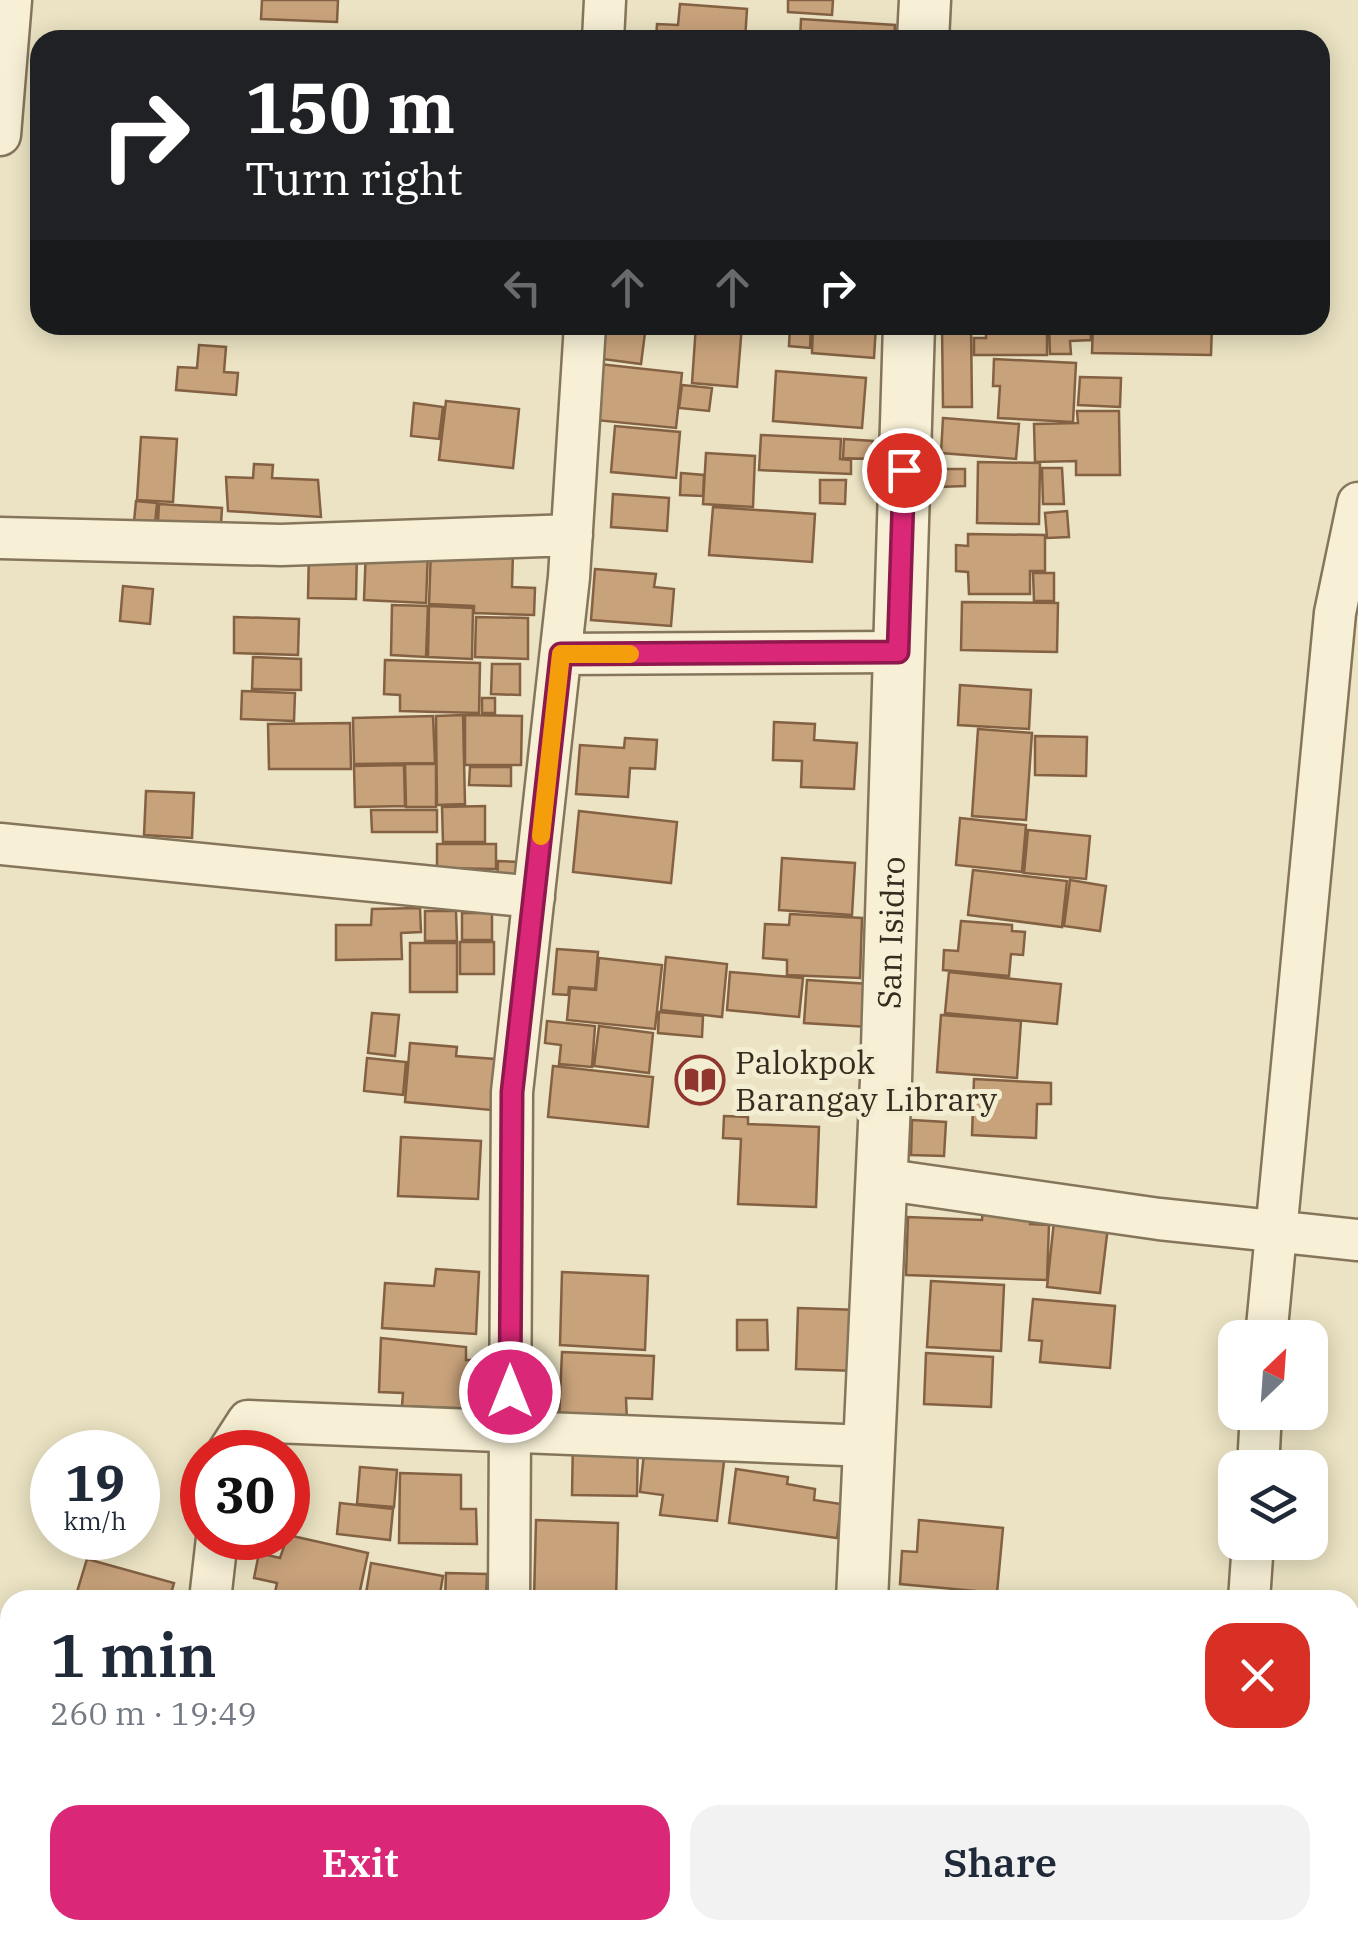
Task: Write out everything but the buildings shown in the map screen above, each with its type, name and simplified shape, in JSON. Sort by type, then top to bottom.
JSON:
[{"type":"street","points":[[0,135],[11,0]]},
{"type":"street","points":[[603,30],[604,0]]},
{"type":"street","points":[[924,30],[925,0]]},
{"type":"street","points":[[509,1590],[512,1092],[561,654],[584,335]]},
{"type":"street","name":"San Isidro","points":[[862,1590],[881,1179],[909,335]]},
{"type":"street","points":[[1267,1320],[1335,613],[1358,503]]},
{"type":"street","points":[[0,538],[281,544],[572,535]]},
{"type":"street","points":[[561,654],[898,652]]},
{"type":"street","points":[[0,844],[534,896]]},
{"type":"street","points":[[881,1179],[1159,1220],[1358,1240]]},
{"type":"street","points":[[242,1430],[248,1421],[868,1446]]},
{"type":"street","points":[[211,1590],[215,1560]]},
{"type":"street","points":[[1250,1590],[1252,1560]]},
{"type":"slow traffic","points":[[541,836],[561,654],[630,654]]},
{"type":"place","name":"Palokpok Barangay Library","points":[[700,1080]]},
{"type":"route","points":[[510,1392],[512,1092],[561,654],[898,652],[904,470]]}]
